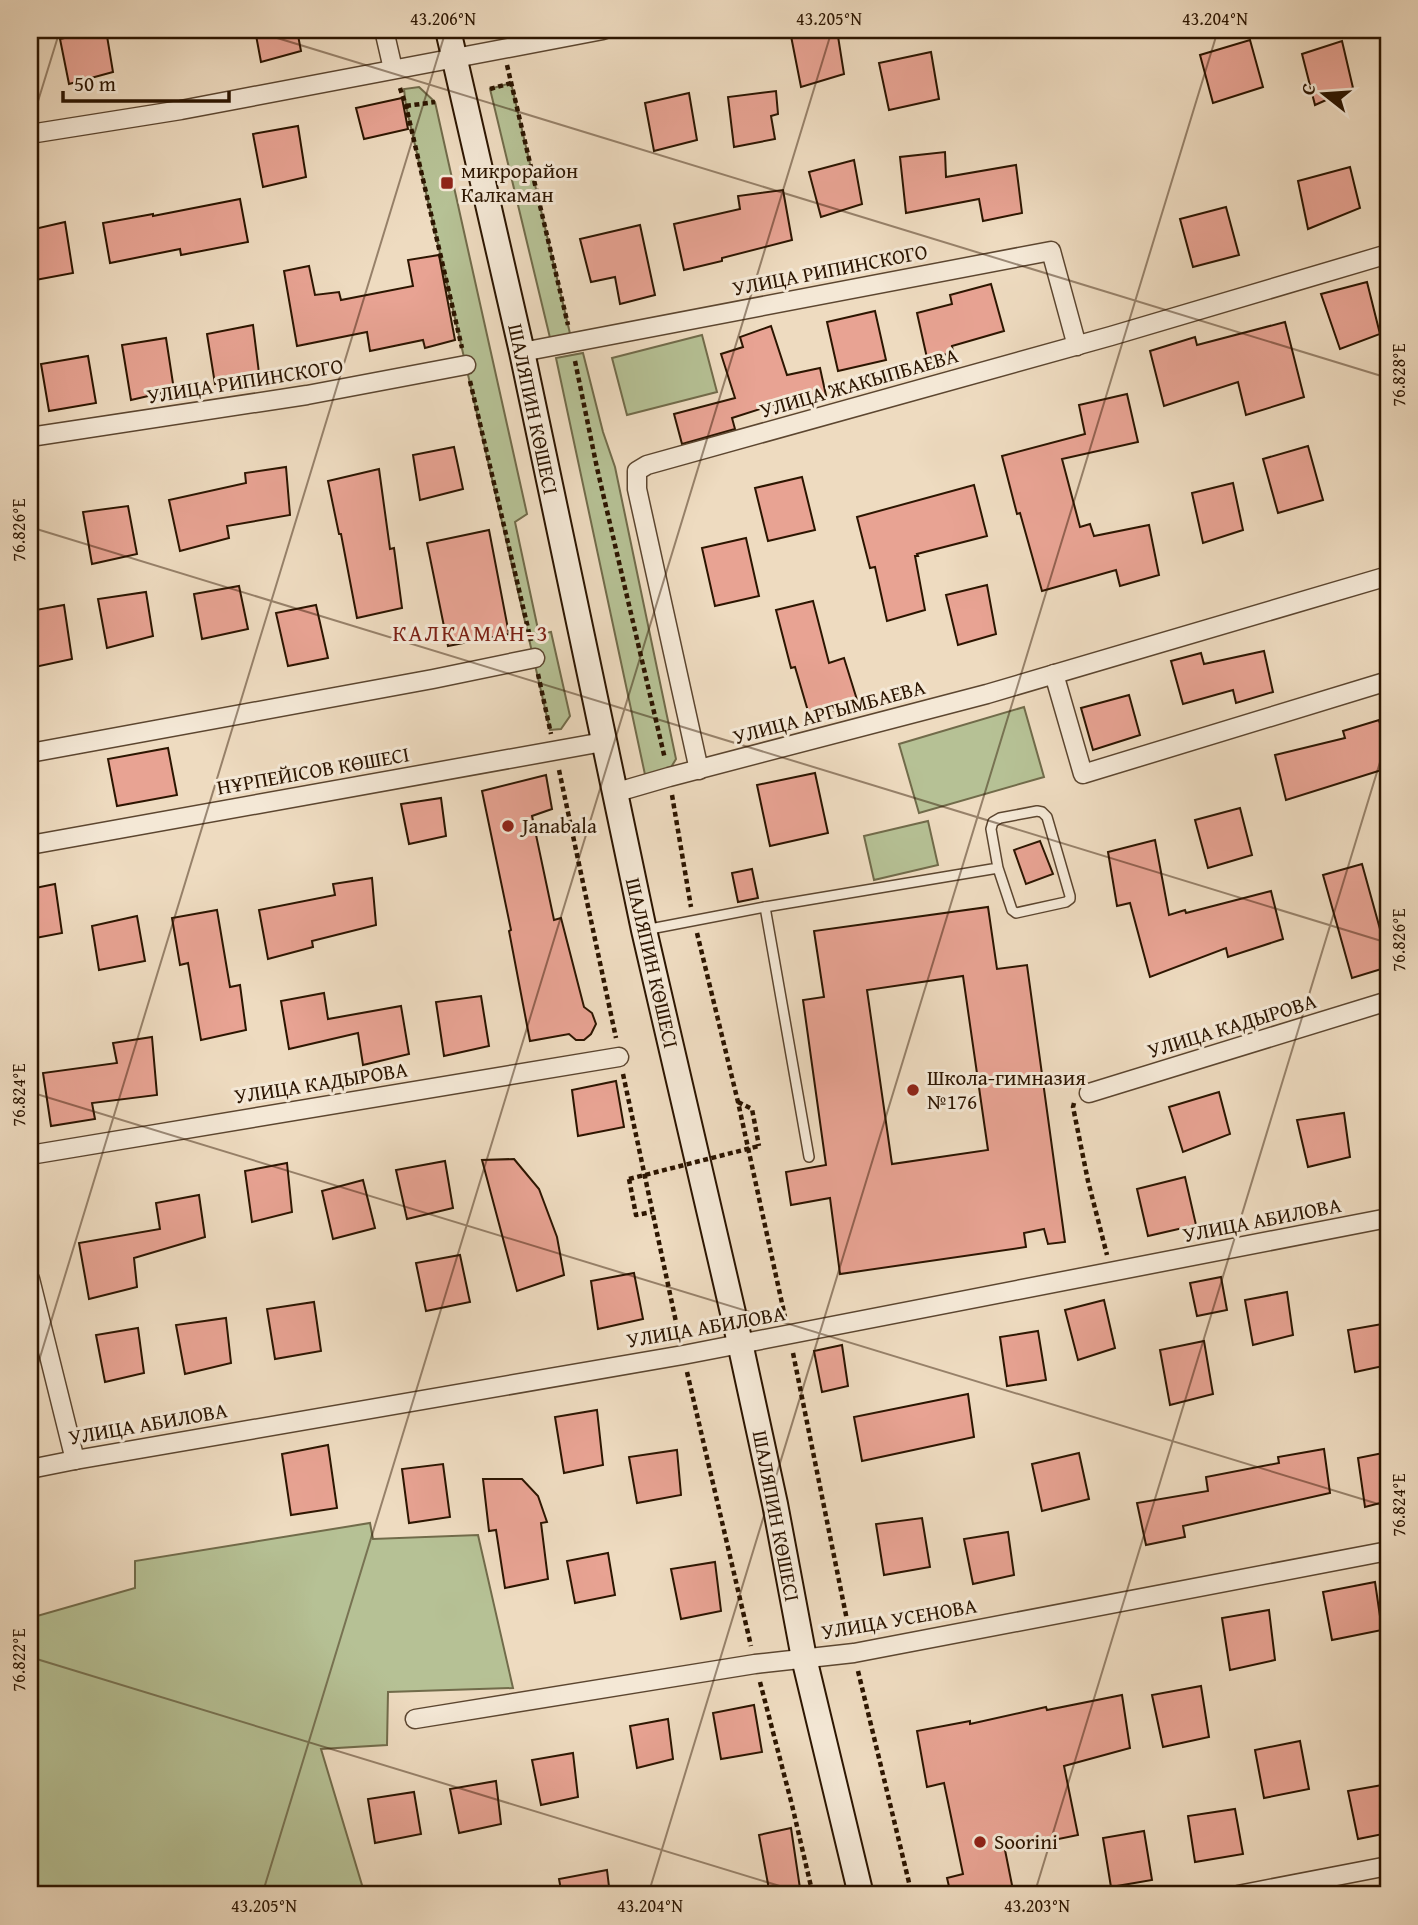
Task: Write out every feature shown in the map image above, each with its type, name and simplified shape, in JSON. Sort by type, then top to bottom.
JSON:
[{"type":"main road","name":"ШАЛЯПИН КӨШЕСІ","points":[[448,30],[522,352],[643,930],[740,1343],[775,1504],[804,1658],[861,1895]]},
{"type":"street","points":[[384,30],[393,69]]},
{"type":"street","points":[[30,134],[181,110],[603,30]]},
{"type":"street","name":"УЛИЦА РИПИНСКОГО","points":[[522,352],[1051,251],[1077,346]]},
{"type":"street","name":"УЛИЦА ЖАКЫПБАЕВА","points":[[699,770],[637,489],[638,471],[647,466],[1077,346],[1388,254]]},
{"type":"street","name":"УЛИЦА РИПИНСКОГО","points":[[30,437],[307,395],[466,365]]},
{"type":"street","name":"УЛИЦА АРГЫМБАЕВА","points":[[614,793],[987,694],[1388,576]]},
{"type":"street","points":[[30,753],[535,658]]},
{"type":"street","points":[[1054,674],[1083,774],[1388,681]]},
{"type":"street","name":"НҰРПЕЙІСОВ КӨШЕСІ","points":[[30,845],[603,742]]},
{"type":"street","name":"УЛИЦА КАДЫРОВА","points":[[1089,1093],[1388,1001]]},
{"type":"street","name":"УЛИЦА КАДЫРОВА","points":[[30,1155],[620,1057]]},
{"type":"street","name":"УЛИЦА АБИЛОВА","points":[[30,1469],[683,1355],[1388,1218]]},
{"type":"street","points":[[30,1279],[75,1460]]},
{"type":"street","name":"УЛИЦА УСЕНОВА","points":[[415,1719],[755,1664],[854,1653],[1388,1551]]},
{"type":"street","points":[[1238,1895],[1388,1866]]},
{"type":"lane","points":[[1042,812],[1047,817],[1070,899],[1016,913],[1012,909],[999,868],[992,822],[1000,818],[1042,812]]},
{"type":"lane","points":[[643,930],[999,868]]},
{"type":"lane","points":[[765,907],[809,1157]]},
{"type":"path","points":[[503,48],[669,777],[694,920],[738,1102],[789,1335],[854,1653],[912,1895]]},
{"type":"path","points":[[393,69],[406,106],[535,658],[683,1355],[755,1664],[813,1895]]},
{"type":"path","points":[[490,89],[511,83]]},
{"type":"path","points":[[406,106],[435,102]]},
{"type":"path","points":[[1089,1093],[1076,1101],[1073,1107],[1111,1272]]},
{"type":"path","points":[[652,1212],[636,1215],[629,1179],[759,1146],[751,1109],[738,1102]]},
{"type":"green space","points":[[511,83],[572,342],[552,346],[490,89]]},
{"type":"green space","points":[[419,87],[435,102],[527,514],[515,522],[539,634],[551,632],[570,716],[561,729],[550,730],[406,106],[404,89]]},
{"type":"green space","points":[[702,335],[717,392],[627,415],[612,358]]},
{"type":"green space","points":[[583,353],[615,467],[676,759],[664,779],[647,784],[556,358]]},
{"type":"green space","points":[[1024,707],[1044,777],[919,813],[899,744]]},
{"type":"green space","points":[[928,821],[938,865],[874,880],[864,836]]},
{"type":"green space","points":[[370,1523],[373,1539],[478,1535],[513,1688],[388,1692],[387,1745],[321,1749],[365,1895],[30,1895],[30,1618],[135,1588],[135,1561]]},
{"type":"building","points":[[106,30],[113,72],[69,84],[60,39]]},
{"type":"building","points":[[255,30],[297,30],[301,51],[261,62]]},
{"type":"building","points":[[837,30],[844,74],[801,87],[791,36]]},
{"type":"building","points":[[1250,40],[1263,87],[1213,103],[1200,55]]},
{"type":"building","points":[[1342,41],[1353,88],[1315,105],[1302,54]]},
{"type":"building","points":[[931,52],[939,99],[889,110],[879,63]]},
{"type":"building","points":[[776,91],[778,114],[771,116],[775,139],[734,147],[728,97]]},
{"type":"building","points":[[689,93],[697,140],[654,151],[645,103]]},
{"type":"building","points":[[402,98],[408,129],[364,139],[356,108]]},
{"type":"building","points":[[298,126],[306,177],[263,187],[253,134]]},
{"type":"building","points":[[945,152],[946,177],[1016,165],[1022,213],[983,221],[979,199],[906,213],[900,157]]},
{"type":"building","points":[[854,160],[862,204],[821,217],[809,172]]},
{"type":"building","points":[[1350,167],[1360,208],[1308,229],[1298,181]]},
{"type":"building","points":[[783,190],[792,240],[684,270],[674,224],[740,209],[738,196]]},
{"type":"building","points":[[240,199],[248,242],[181,255],[180,249],[110,263],[103,223]]},
{"type":"building","points":[[1226,207],[1239,255],[1193,267],[1180,219]]},
{"type":"building","points":[[65,222],[73,273],[30,281],[30,230]]},
{"type":"building","points":[[640,225],[655,295],[620,304],[615,277],[591,282],[580,239]]},
{"type":"building","points":[[439,255],[455,340],[425,348],[423,340],[370,351],[367,332],[297,346],[284,271],[309,266],[315,295],[339,292],[341,300],[413,286],[408,260]]},
{"type":"building","points":[[1367,282],[1380,334],[1340,349],[1321,294]]},
{"type":"building","points":[[991,284],[1004,331],[952,346],[953,353],[927,358],[917,313],[952,304],[950,295]]},
{"type":"building","points":[[875,311],[886,360],[838,371],[827,322]]},
{"type":"building","points":[[1285,322],[1304,397],[1246,415],[1238,382],[1164,406],[1150,351],[1195,337],[1197,345]]},
{"type":"building","points":[[253,325],[259,373],[215,384],[207,334]]},
{"type":"building","points":[[771,326],[787,375],[820,368],[827,400],[801,406],[798,397],[732,418],[735,429],[682,444],[674,414],[735,398],[721,354],[743,347],[740,337]]},
{"type":"building","points":[[166,338],[174,390],[131,400],[122,345]]},
{"type":"building","points":[[88,356],[96,403],[49,411],[41,364]]},
{"type":"building","points":[[1127,394],[1138,442],[1062,459],[1080,527],[1090,524],[1094,536],[1149,525],[1159,575],[1120,586],[1116,570],[1042,591],[1002,456],[1085,434],[1079,405]]},
{"type":"building","points":[[1308,446],[1323,500],[1278,513],[1263,459]]},
{"type":"building","points":[[454,447],[463,489],[420,500],[413,455]]},
{"type":"building","points":[[286,467],[290,515],[227,526],[229,538],[180,551],[169,500],[246,483],[245,473]]},
{"type":"building","points":[[379,469],[390,549],[394,548],[402,608],[357,618],[328,481]]},
{"type":"building","points":[[802,477],[815,530],[768,541],[755,488]]},
{"type":"building","points":[[1233,483],[1243,530],[1203,543],[1192,493]]},
{"type":"building","points":[[974,485],[987,536],[917,554],[918,556],[915,556],[925,610],[887,621],[875,567],[870,568],[857,517]]},
{"type":"building","points":[[128,506],[137,554],[92,564],[83,512]]},
{"type":"building","points":[[489,530],[509,634],[448,646],[427,543]]},
{"type":"building","points":[[746,538],[759,596],[715,606],[702,548]]},
{"type":"building","points":[[987,585],[996,634],[958,645],[946,595]]},
{"type":"building","points":[[239,586],[248,629],[202,639],[194,594]]},
{"type":"building","points":[[146,592],[153,636],[107,648],[98,599]]},
{"type":"building","points":[[813,601],[829,663],[844,658],[858,703],[810,718],[795,667],[791,668],[776,610]]},
{"type":"building","points":[[64,605],[72,659],[30,668],[30,611]]},
{"type":"building","points":[[316,605],[328,658],[288,666],[276,613]]},
{"type":"building","points":[[1264,651],[1273,692],[1236,703],[1233,690],[1183,704],[1171,661],[1201,653],[1204,664]]},
{"type":"building","points":[[1129,695],[1140,735],[1093,750],[1081,708]]},
{"type":"building","points":[[1379,720],[1388,754],[1388,768],[1286,800],[1275,755],[1345,738],[1343,731]]},
{"type":"building","points":[[168,748],[177,795],[117,806],[108,759]]},
{"type":"building","points":[[815,773],[828,833],[770,846],[757,785]]},
{"type":"building","points":[[546,775],[552,809],[532,816],[554,920],[561,918],[584,1007],[592,1013],[596,1024],[584,1040],[576,1040],[569,1034],[530,1041],[509,931],[511,930],[482,791]]},
{"type":"building","points":[[441,798],[446,836],[409,844],[401,804]]},
{"type":"building","points":[[1240,808],[1252,855],[1208,868],[1195,820]]},
{"type":"building","points":[[1155,840],[1169,915],[1271,891],[1283,939],[1228,957],[1226,948],[1150,977],[1130,903],[1117,906],[1108,852]]},
{"type":"building","points":[[1040,841],[1053,874],[1026,884],[1014,850]]},
{"type":"building","points":[[1362,864],[1388,958],[1388,967],[1352,978],[1323,875]]},
{"type":"building","points":[[752,869],[758,898],[738,902],[732,873]]},
{"type":"building","points":[[372,878],[376,925],[312,941],[313,947],[268,959],[259,910],[335,895],[333,884]]},
{"type":"building","points":[[55,884],[62,933],[30,939],[30,889]]},
{"type":"building","points":[[988,907],[997,969],[1027,965],[1065,1242],[1048,1244],[1044,1229],[1024,1233],[1026,1247],[840,1274],[830,1198],[791,1205],[786,1172],[826,1165],[803,1000],[824,997],[814,931]],"holes":[[[963,976],[988,1150],[892,1164],[867,990]]]},
{"type":"building","points":[[217,910],[230,987],[240,985],[246,1030],[201,1040],[188,963],[180,965],[172,918]]},
{"type":"building","points":[[137,916],[145,961],[99,970],[92,926]]},
{"type":"building","points":[[324,993],[328,1019],[401,1006],[409,1054],[363,1065],[358,1033],[289,1049],[281,1001]]},
{"type":"building","points":[[481,996],[489,1046],[444,1056],[436,1002]]},
{"type":"building","points":[[152,1037],[157,1095],[92,1103],[95,1119],[51,1126],[43,1073],[117,1063],[113,1043]]},
{"type":"building","points":[[616,1081],[624,1127],[578,1136],[572,1090]]},
{"type":"building","points":[[1219,1092],[1230,1134],[1183,1152],[1169,1107]]},
{"type":"building","points":[[1344,1113],[1350,1157],[1308,1167],[1297,1120]]},
{"type":"building","points":[[514,1159],[539,1189],[557,1237],[564,1275],[517,1291],[482,1160]]},
{"type":"building","points":[[445,1161],[453,1208],[407,1219],[396,1170]]},
{"type":"building","points":[[287,1163],[292,1212],[252,1222],[245,1171]]},
{"type":"building","points":[[1185,1177],[1196,1225],[1148,1236],[1137,1189]]},
{"type":"building","points":[[363,1180],[375,1228],[333,1239],[322,1191]]},
{"type":"building","points":[[199,1195],[205,1237],[134,1258],[137,1287],[89,1299],[79,1243],[160,1229],[156,1203]]},
{"type":"building","points":[[460,1255],[470,1302],[426,1311],[416,1263]]},
{"type":"building","points":[[634,1273],[643,1319],[598,1329],[591,1281]]},
{"type":"building","points":[[1221,1277],[1227,1310],[1197,1316],[1190,1283]]},
{"type":"building","points":[[1287,1292],[1293,1335],[1253,1345],[1245,1300]]},
{"type":"building","points":[[1104,1300],[1115,1348],[1078,1360],[1065,1310]]},
{"type":"building","points":[[314,1302],[321,1351],[275,1359],[267,1309]]},
{"type":"building","points":[[226,1318],[231,1363],[185,1374],[176,1325]]},
{"type":"building","points":[[1388,1323],[1388,1365],[1355,1372],[1348,1330]]},
{"type":"building","points":[[138,1328],[144,1373],[105,1382],[96,1335]]},
{"type":"building","points":[[1038,1331],[1046,1380],[1007,1386],[1000,1337]]},
{"type":"building","points":[[1204,1341],[1213,1394],[1170,1405],[1160,1350]]},
{"type":"building","points":[[842,1345],[848,1386],[822,1392],[814,1351]]},
{"type":"building","points":[[968,1394],[974,1437],[862,1461],[854,1417]]},
{"type":"building","points":[[597,1410],[603,1465],[564,1473],[555,1417]]},
{"type":"building","points":[[328,1445],[337,1508],[291,1515],[282,1454]]},
{"type":"building","points":[[1324,1449],[1330,1493],[1183,1526],[1185,1537],[1146,1545],[1137,1503],[1208,1491],[1206,1477],[1279,1463],[1278,1457]]},
{"type":"building","points":[[677,1450],[681,1495],[637,1503],[629,1457]]},
{"type":"building","points":[[1388,1452],[1388,1501],[1365,1507],[1358,1458]]},
{"type":"building","points":[[1079,1453],[1089,1499],[1042,1511],[1032,1464]]},
{"type":"building","points":[[443,1464],[450,1517],[409,1523],[402,1469]]},
{"type":"building","points":[[483,1479],[522,1479],[538,1496],[547,1522],[541,1523],[548,1579],[505,1588],[496,1530],[489,1531]]},
{"type":"building","points":[[922,1518],[930,1567],[884,1575],[876,1524]]},
{"type":"building","points":[[1008,1532],[1014,1575],[973,1584],[964,1539]]},
{"type":"building","points":[[608,1553],[615,1595],[575,1603],[567,1561]]},
{"type":"building","points":[[715,1562],[721,1611],[681,1619],[671,1569]]},
{"type":"building","points":[[1375,1582],[1382,1630],[1332,1640],[1323,1592]]},
{"type":"building","points":[[1269,1610],[1275,1660],[1230,1670],[1222,1618]]},
{"type":"building","points":[[1201,1686],[1209,1737],[1163,1747],[1152,1695]]},
{"type":"building","points":[[1122,1695],[1130,1748],[1064,1766],[1078,1835],[1005,1850],[1014,1895],[951,1895],[947,1878],[963,1874],[944,1783],[927,1787],[917,1731],[970,1721],[970,1724],[1046,1707],[1047,1710]]},
{"type":"building","points":[[754,1705],[762,1752],[721,1759],[713,1713]]},
{"type":"building","points":[[668,1719],[673,1759],[637,1768],[630,1726]]},
{"type":"building","points":[[1300,1741],[1309,1789],[1264,1798],[1255,1750]]},
{"type":"building","points":[[573,1753],[578,1797],[541,1805],[532,1760]]},
{"type":"building","points":[[496,1781],[501,1824],[459,1833],[450,1789]]},
{"type":"building","points":[[1388,1784],[1388,1833],[1358,1839],[1348,1791]]},
{"type":"building","points":[[414,1792],[421,1834],[375,1843],[368,1799]]},
{"type":"building","points":[[1235,1809],[1243,1854],[1195,1862],[1188,1816]]},
{"type":"building","points":[[791,1828],[801,1895],[770,1895],[759,1835]]},
{"type":"building","points":[[1144,1831],[1152,1880],[1111,1887],[1103,1838]]},
{"type":"building","points":[[607,1870],[610,1895],[562,1895],[559,1879]]},
{"type":"place","name":"микрорайон Калкаман","points":[[447,183]]},
{"type":"place","name":"Janabala","points":[[508,826]]},
{"type":"place","name":"Школа-гимназия №176","points":[[913,1090]]},
{"type":"place","name":"Soorini","points":[[980,1842]]},
{"type":"district","name":"КАЛКАМАН-3","points":[[471,633]]}]
